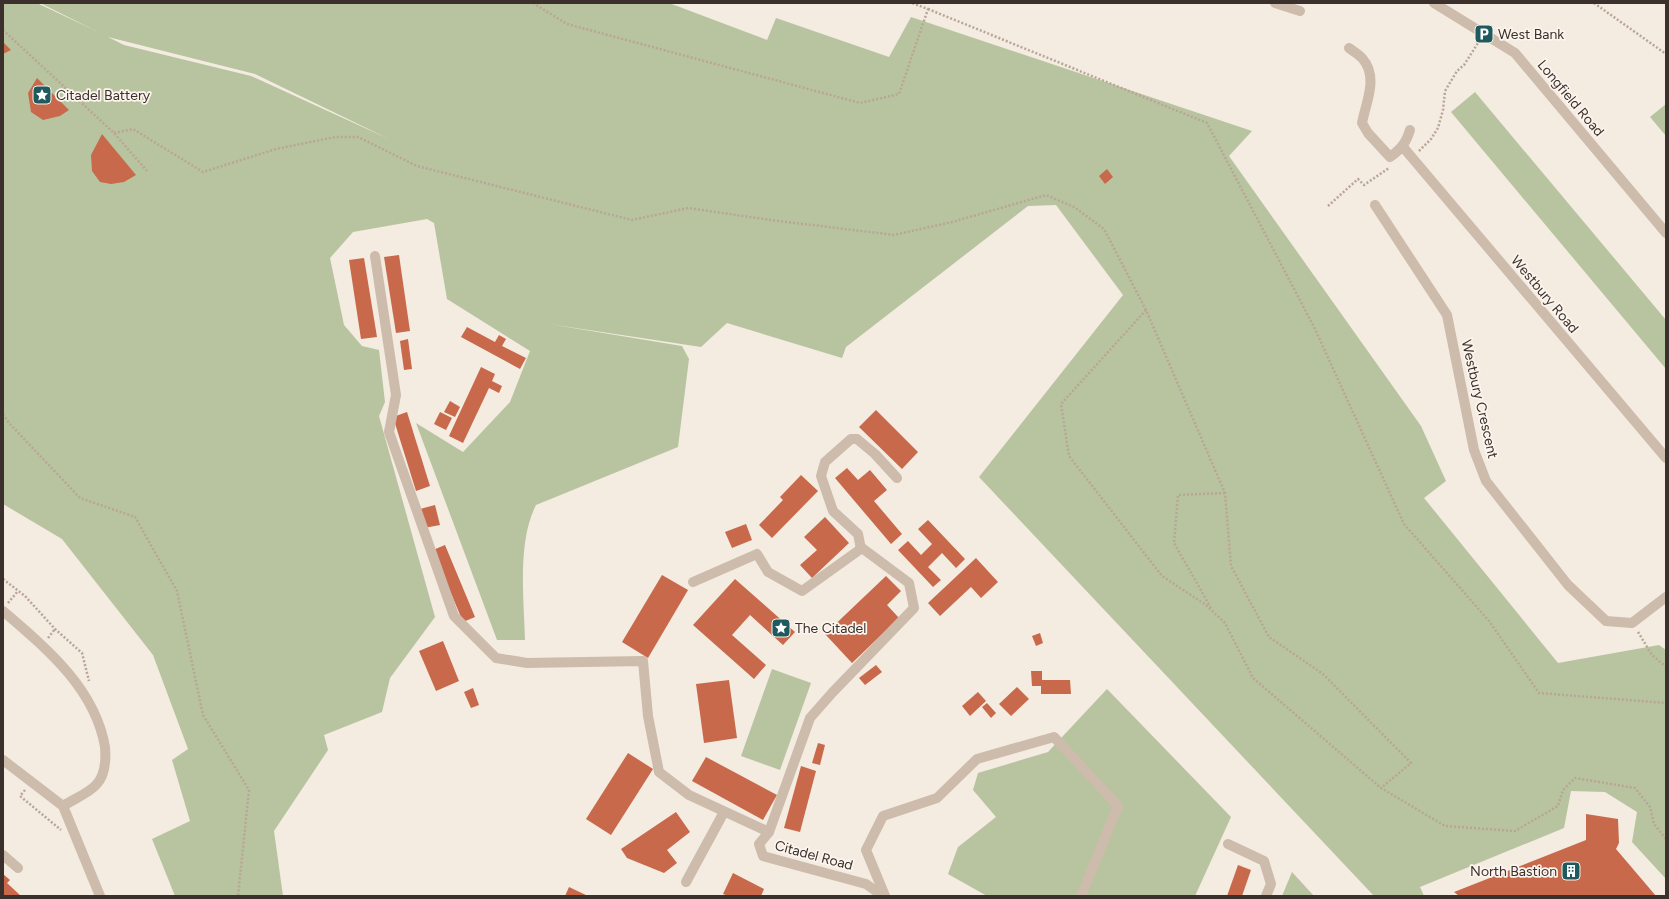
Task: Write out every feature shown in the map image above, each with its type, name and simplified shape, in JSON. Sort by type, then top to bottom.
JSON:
[{"type":"street","points":[[1275,3],[1300,11]]},
{"type":"street","name":"Longfield Road","points":[[1434,3],[1515,53],[1666,233]]},
{"type":"street","points":[[1349,48],[1362,58],[1370,73],[1370,96],[1362,123],[1390,162],[1403,147],[1410,130]]},
{"type":"street","name":"Westbury Road","points":[[1403,147],[1666,458]]},
{"type":"street","name":"Westbury Crescent","points":[[1375,205],[1447,315],[1474,450],[1486,481],[1573,590],[1606,621],[1632,624]]},
{"type":"street","points":[[375,256],[396,395],[389,432],[454,616],[496,658],[536,662],[643,661],[648,716],[659,772],[689,795],[769,832],[810,718],[914,608],[909,583],[862,548],[861,549]]},
{"type":"street","points":[[861,549],[858,534],[833,511],[821,476],[825,462],[851,439],[857,439],[897,478]]},
{"type":"street","points":[[693,582],[757,554],[768,572],[802,591],[861,549]]},
{"type":"street","points":[[1632,624],[1666,597]]},
{"type":"street","points":[[3,610],[55,657],[79,688],[90,706],[102,732],[106,756],[104,771],[96,785],[62,806]]},
{"type":"street","points":[[884,896],[866,850],[883,816],[937,798],[977,759],[1054,737],[1118,806],[1081,896]]},
{"type":"street","points":[[3,760],[62,806],[100,896]]},
{"type":"street","points":[[686,882],[724,812]]},
{"type":"street","name":"Citadel Road","points":[[769,832],[759,844],[763,856],[866,884],[884,896]]},
{"type":"street","points":[[1228,844],[1264,861],[1271,884],[1266,896]]},
{"type":"street","points":[[3,855],[18,868]]},
{"type":"path","points":[[533,3],[567,24],[860,103],[899,94],[928,9]]},
{"type":"path","points":[[912,3],[1207,123],[1314,327],[1404,524],[1489,621],[1539,693],[1666,703]]},
{"type":"path","points":[[1594,3],[1666,54]]},
{"type":"path","points":[[3,30],[114,133],[147,171]]},
{"type":"path","points":[[1412,157],[1431,139],[1438,128],[1445,91],[1457,71],[1464,65],[1484,34]]},
{"type":"path","points":[[114,133],[133,129],[203,172],[276,149],[335,137],[358,138],[416,166],[632,220],[688,208],[894,235],[952,222],[1046,195],[1074,207],[1104,229],[1146,310],[1225,493],[1231,566],[1269,637],[1323,674],[1411,763],[1381,788]]},
{"type":"path","points":[[1328,206],[1358,179],[1364,185],[1390,162]]},
{"type":"path","points":[[1146,310],[1061,404],[1069,456],[1162,576],[1206,605],[1224,623],[1253,678],[1381,788],[1445,826],[1515,831],[1558,806],[1562,790],[1575,778],[1635,788],[1650,807],[1654,824],[1666,839]]},
{"type":"path","points":[[3,414],[9,423],[80,498],[135,517],[177,591],[203,715],[249,790],[238,896]]},
{"type":"path","points":[[1212,611],[1174,543],[1178,495],[1225,493]]},
{"type":"path","points":[[3,579],[18,591],[55,629],[82,653],[89,682]]},
{"type":"path","points":[[3,610],[18,591]]},
{"type":"path","points":[[1632,624],[1652,655],[1666,667]]},
{"type":"path","points":[[32,782],[20,796],[62,830]]},
{"type":"green space","points":[[3,3],[37,3],[96,31],[40,3],[669,3],[767,40],[776,18],[889,57],[911,17],[1252,131],[1229,156],[1421,426],[1446,481],[1424,498],[1558,663],[1659,645],[1666,650],[1666,879],[1632,842],[1637,812],[1605,792],[1571,791],[1564,828],[1420,887],[1424,896],[1374,896],[979,477],[1123,295],[1056,205],[1028,206],[846,347],[842,358],[727,323],[701,347],[549,324],[682,346],[689,359],[678,447],[536,505],[526,536],[524,553],[523,589],[525,640],[497,640],[416,423],[463,452],[510,402],[530,351],[447,299],[434,223],[427,219],[353,232],[330,258],[344,325],[362,346],[379,350],[385,402],[379,416],[435,617],[390,678],[382,712],[324,735],[328,750],[274,831],[283,896],[175,896],[152,839],[190,821],[172,760],[188,749],[153,655],[62,539],[3,504]],"holes":[[[108,37],[255,74],[389,139],[251,76],[124,45]]]},
{"type":"green space","points":[[1475,92],[1666,320],[1666,369],[1451,112]]},
{"type":"green space","points":[[1666,104],[1666,136],[1650,117]]},
{"type":"green space","points":[[772,669],[811,683],[780,770],[741,756]]},
{"type":"green space","points":[[1107,689],[1231,817],[1195,896],[987,896],[948,874],[958,847],[996,817],[973,790],[978,773],[1048,752]]},
{"type":"green space","points":[[1292,872],[1314,896],[1282,896]]},
{"type":"building","points":[[3,42],[11,50],[3,54]]},
{"type":"building","points":[[37,78],[69,110],[60,116],[43,120],[31,112],[28,93]]},
{"type":"building","points":[[102,134],[136,175],[124,182],[111,184],[100,182],[92,171],[91,155]]},
{"type":"building","points":[[1107,169],[1113,177],[1105,184],[1099,176]]},
{"type":"building","points":[[399,255],[410,331],[396,333],[384,257]]},
{"type":"building","points":[[364,258],[377,337],[361,339],[349,260]]},
{"type":"building","points":[[467,327],[495,342],[499,335],[506,339],[502,346],[526,358],[520,369],[461,337]]},
{"type":"building","points":[[408,339],[412,369],[404,370],[400,341]]},
{"type":"building","points":[[481,367],[495,374],[492,381],[502,386],[499,393],[489,388],[463,443],[449,436]]},
{"type":"building","points":[[450,401],[460,407],[455,417],[444,412]]},
{"type":"building","points":[[876,410],[918,452],[902,469],[859,427]]},
{"type":"building","points":[[407,412],[430,486],[416,491],[393,417]]},
{"type":"building","points":[[440,412],[452,418],[446,430],[434,424]]},
{"type":"building","points":[[847,468],[858,480],[870,470],[887,490],[874,501],[902,534],[891,544],[835,478]]},
{"type":"building","points":[[801,475],[818,491],[772,538],[759,525],[783,500],[780,497]]},
{"type":"building","points":[[435,505],[440,525],[424,528],[420,509]]},
{"type":"building","points":[[825,517],[849,543],[812,578],[800,565],[817,550],[804,537]]},
{"type":"building","points":[[928,520],[965,559],[956,568],[942,553],[928,567],[941,580],[933,587],[898,550],[908,541],[921,555],[932,544],[918,529]]},
{"type":"building","points":[[746,524],[752,540],[732,548],[725,532]]},
{"type":"building","points":[[445,545],[475,617],[463,622],[433,550]]},
{"type":"building","points":[[976,558],[998,582],[981,598],[971,587],[940,616],[928,603]]},
{"type":"building","points":[[662,575],[688,590],[648,658],[622,642]]},
{"type":"building","points":[[886,576],[901,591],[887,605],[899,618],[852,663],[825,634]]},
{"type":"building","points":[[735,579],[795,632],[783,645],[750,615],[732,635],[766,665],[754,679],[693,625]]},
{"type":"building","points":[[1040,633],[1043,643],[1036,646],[1032,636]]},
{"type":"building","points":[[443,641],[459,681],[436,691],[419,651]]},
{"type":"building","points":[[876,665],[882,672],[865,685],[859,678]]},
{"type":"building","points":[[1031,671],[1042,671],[1042,680],[1070,680],[1071,694],[1041,694],[1041,686],[1032,686]]},
{"type":"building","points":[[729,680],[737,738],[704,743],[696,684]]},
{"type":"building","points":[[1017,687],[1029,699],[1011,716],[999,704]]},
{"type":"building","points":[[473,688],[479,705],[471,708],[464,692]]},
{"type":"building","points":[[978,692],[986,701],[970,716],[962,706]]},
{"type":"building","points":[[987,703],[996,713],[991,718],[982,707]]},
{"type":"building","points":[[818,743],[825,745],[820,765],[812,763]]},
{"type":"building","points":[[628,753],[653,769],[611,835],[586,819]]},
{"type":"building","points":[[706,757],[777,795],[763,820],[692,781]]},
{"type":"building","points":[[801,766],[816,771],[800,832],[784,828]]},
{"type":"building","points":[[676,812],[690,832],[667,850],[677,863],[664,873],[627,858],[621,849]]},
{"type":"building","name":"North Bastion","points":[[1586,814],[1618,819],[1619,843],[1616,849],[1656,896],[1459,896],[1454,892],[1586,840]]},
{"type":"building","points":[[1238,865],[1251,870],[1242,896],[1227,896]]},
{"type":"building","points":[[733,873],[764,889],[761,896],[728,896],[723,894]]},
{"type":"building","points":[[3,874],[10,880],[7,883],[21,896],[3,896]]},
{"type":"building","points":[[569,887],[588,896],[565,896]]},
{"type":"place","name":"West Bank","points":[[1484,34]]},
{"type":"place","name":"Citadel Battery","points":[[42,95]]},
{"type":"place","name":"The Citadel","points":[[781,628]]},
{"type":"place","name":"North Bastion","points":[[1571,871]]}]
